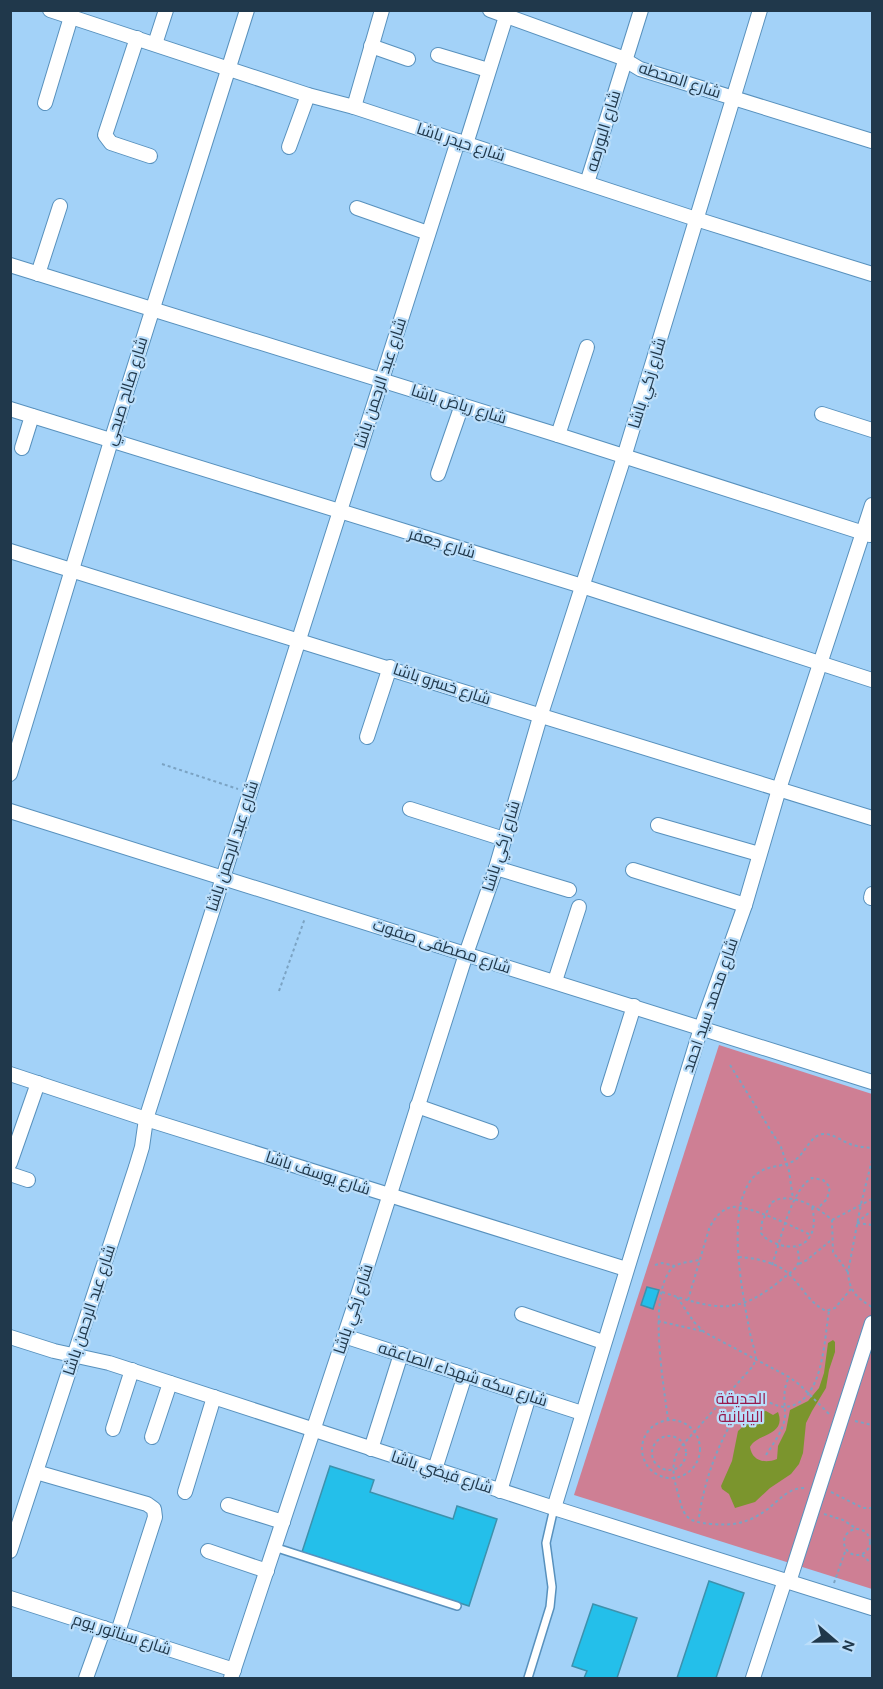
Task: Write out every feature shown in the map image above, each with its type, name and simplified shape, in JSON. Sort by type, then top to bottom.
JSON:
[{"type":"street","name":"شارع حيدر باشا","points":[[50,10],[308,95],[354,107],[696,219],[873,274]]},
{"type":"street","points":[[155,44],[166,10]]},
{"type":"street","name":"شارع صالح صبحي","points":[[10,774],[111,441],[247,10]]},
{"type":"street","points":[[354,107],[382,10]]},
{"type":"street","name":"شارع المحطه","points":[[490,10],[508,13],[626,60],[640,69],[873,141]]},
{"type":"street","name":"شارع البورصه","points":[[587,183],[641,10]]},
{"type":"street","name":"شارع زكي باشا","points":[[232,1674],[496,868],[540,717],[624,457],[760,10]]},
{"type":"street","name":"شارع عبد الرحمن باشا","points":[[10,1551],[139,1157],[146,1119],[428,233],[508,13]]},
{"type":"street","points":[[45,103],[71,17]]},
{"type":"street","points":[[137,38],[105,135],[111,143],[150,156]]},
{"type":"street","points":[[371,46],[408,59]]},
{"type":"street","points":[[438,55],[488,70]]},
{"type":"street","points":[[289,147],[308,95]]},
{"type":"street","points":[[38,274],[60,206]]},
{"type":"street","points":[[357,208],[428,233]]},
{"type":"street","name":"شارع رياض باشا","points":[[10,265],[558,435],[868,535]]},
{"type":"street","points":[[558,435],[587,347]]},
{"type":"street","points":[[438,474],[462,405]]},
{"type":"street","name":"شارع جعفر","points":[[10,409],[582,586],[873,680]]},
{"type":"street","points":[[822,414],[873,430]]},
{"type":"street","points":[[22,448],[32,416]]},
{"type":"street","name":"شارع محمد سيد احمد","points":[[554,1508],[701,1028],[745,905],[779,789],[820,663],[868,535],[873,505]]},
{"type":"street","name":"شارع خسرو باشا","points":[[10,551],[390,667],[540,717],[873,818]]},
{"type":"street","points":[[367,737],[390,667]]},
{"type":"street","points":[[410,809],[504,839]]},
{"type":"street","name":"شارع مصطفى صفوت","points":[[10,811],[873,1082]]},
{"type":"street","points":[[658,825],[759,854]]},
{"type":"street","points":[[496,868],[569,890]]},
{"type":"street","points":[[633,870],[745,905]]},
{"type":"street","points":[[555,981],[579,907]]},
{"type":"street","points":[[608,1089],[634,1006]]},
{"type":"street","name":"شارع يوسف باشا","points":[[10,1074],[388,1196],[626,1269]]},
{"type":"street","points":[[10,1163],[38,1083]]},
{"type":"street","points":[[417,1106],[491,1132]]},
{"type":"street","points":[[10,1174],[28,1180]]},
{"type":"street","points":[[522,1314],[603,1342]]},
{"type":"street","points":[[753,1678],[819,1488],[835,1416],[873,1323]]},
{"type":"street","name":"شارع سكه شهداء الصاعقه","points":[[344,1336],[582,1413]]},
{"type":"street","name":"شارع فيضي باشا","points":[[10,1337],[54,1351],[132,1370],[500,1491],[873,1608]]},
{"type":"street","points":[[371,1449],[401,1354]]},
{"type":"street","points":[[112,1429],[132,1370]]},
{"type":"street","points":[[435,1469],[465,1375]]},
{"type":"street","points":[[152,1437],[170,1383]]},
{"type":"street","points":[[500,1491],[529,1396]]},
{"type":"street","points":[[185,1492],[214,1397]]},
{"type":"street","points":[[36,1472],[147,1504],[154,1509],[155,1517],[118,1632]]},
{"type":"street","points":[[228,1505],[283,1521]]},
{"type":"street","points":[[208,1551],[267,1571]]},
{"type":"street","name":"شارع سناتور يوم","points":[[10,1598],[118,1632],[232,1674]]},
{"type":"street","points":[[86,1678],[104,1628]]},
{"type":"lane","points":[[528,1678],[550,1606],[552,1587],[546,1543],[554,1508]]},
{"type":"lane","points":[[274,1547],[457,1606]]},
{"type":"path","points":[[162,764],[249,793]]},
{"type":"path","points":[[279,991],[310,904]]},
{"type":"path","points":[[730,1065],[771,1130],[788,1164],[794,1199]]},
{"type":"path","points":[[873,1148],[856,1146],[829,1134],[822,1134],[815,1138],[800,1156],[788,1164],[761,1171],[750,1184],[740,1207],[737,1234],[738,1257],[756,1359],[753,1366],[683,1444],[675,1455],[673,1469],[686,1517],[692,1522],[737,1524],[764,1512],[791,1490],[803,1488],[819,1488],[863,1508],[873,1508]]},
{"type":"path","points":[[873,1160],[861,1204],[848,1272],[851,1289],[862,1301],[873,1307]]},
{"type":"path","points":[[772,1265],[794,1199],[806,1182],[812,1178],[820,1179],[828,1184],[830,1191],[827,1198],[816,1209]]},
{"type":"path","points":[[812,1207],[814,1220],[811,1234],[797,1246],[788,1248],[778,1245],[766,1239],[761,1233],[768,1206],[774,1200],[783,1198],[794,1199],[812,1207],[832,1220]]},
{"type":"path","points":[[832,1220],[873,1198]]},
{"type":"path","points":[[688,1300],[712,1222],[726,1209],[740,1207],[811,1234]]},
{"type":"path","points":[[857,1223],[873,1210]]},
{"type":"path","points":[[832,1220],[831,1240],[835,1255],[848,1272]]},
{"type":"path","points":[[857,1223],[873,1225]]},
{"type":"path","points":[[662,1292],[721,1307],[746,1302],[765,1293],[831,1240]]},
{"type":"path","points":[[797,1246],[799,1264]]},
{"type":"path","points":[[738,1257],[755,1259],[789,1274],[823,1310],[829,1311],[834,1308],[851,1289]]},
{"type":"path","points":[[655,1265],[662,1263],[675,1266],[699,1260]]},
{"type":"path","points":[[668,1420],[658,1321],[662,1292],[667,1277],[675,1266]]},
{"type":"path","points":[[677,1297],[694,1322],[704,1332]]},
{"type":"path","points":[[699,1517],[705,1484],[716,1452],[731,1421],[750,1394],[784,1407],[810,1396],[818,1375],[829,1311]]},
{"type":"path","points":[[658,1321],[704,1332],[789,1377],[835,1416],[873,1425]]},
{"type":"path","points":[[765,1455],[783,1424],[783,1393],[789,1377]]},
{"type":"path","points":[[668,1420],[684,1422],[695,1431],[700,1441],[700,1458],[690,1472],[674,1479],[665,1478],[649,1469],[642,1452],[646,1434],[651,1427],[668,1420]]},
{"type":"path","points":[[668,1436],[677,1438],[686,1451],[685,1459],[680,1466],[673,1469],[664,1469],[656,1464],[652,1456],[654,1446],[659,1439],[668,1436]]},
{"type":"path","points":[[812,1510],[843,1520],[866,1532],[872,1540],[869,1549],[862,1555]]},
{"type":"path","points":[[836,1577],[846,1549],[844,1540],[853,1530],[857,1529]]},
{"type":"path","points":[[846,1549],[853,1555],[862,1555],[873,1564]]},
{"type":"green space","name":"الحديقة اليابانية","points":[[719,1045],[872,1094],[872,1589],[574,1495]]},
{"type":"shaded area","points":[[833,1340],[835,1352],[826,1388],[806,1423],[803,1453],[799,1464],[791,1474],[770,1488],[755,1502],[735,1508],[729,1494],[721,1486],[732,1461],[738,1431],[759,1412],[766,1411],[773,1415],[778,1412],[780,1420],[775,1430],[754,1442],[750,1447],[753,1455],[760,1460],[777,1459],[778,1446],[786,1430],[790,1410],[808,1401],[819,1388],[824,1373],[828,1343]]},
{"type":"building","points":[[647,1287],[659,1290],[653,1309],[641,1305]]},
{"type":"building","points":[[330,1466],[374,1480],[370,1492],[453,1519],[457,1506],[497,1519],[469,1606],[302,1552]]},
{"type":"building","points":[[709,1581],[744,1593],[716,1678],[677,1678]]},
{"type":"building","points":[[593,1604],[637,1618],[617,1678],[584,1678],[587,1671],[572,1666]]}]
